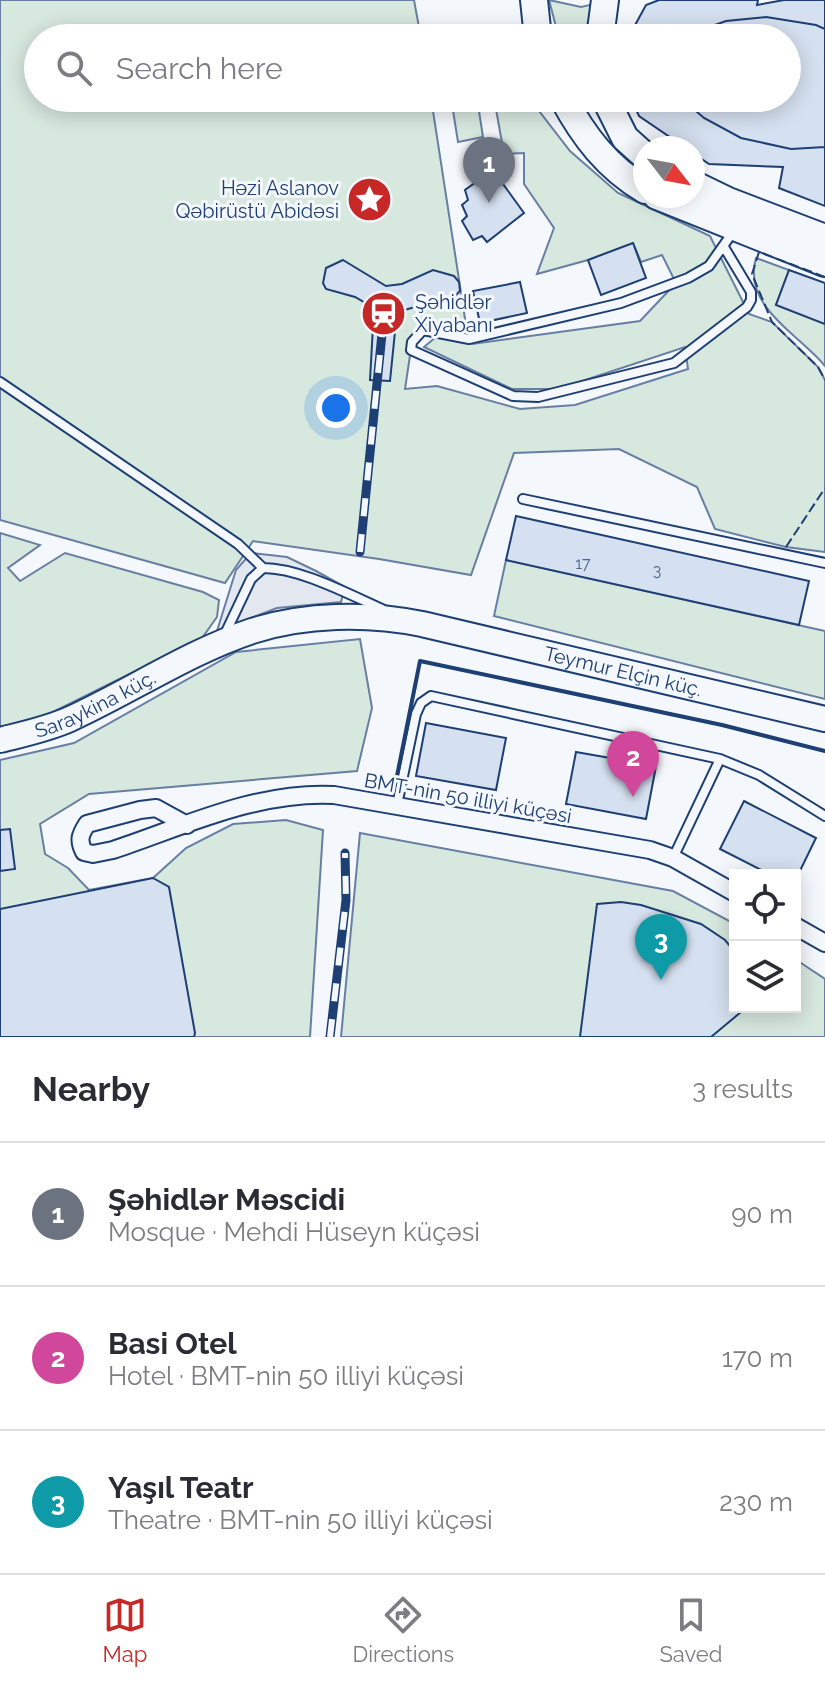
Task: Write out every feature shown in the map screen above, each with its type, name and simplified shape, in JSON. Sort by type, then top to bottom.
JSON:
[{"type":"main road","points":[[534,0],[535,24]]},
{"type":"main road","points":[[602,24],[605,0]]},
{"type":"main road","points":[[572,112],[598,152],[633,182]]},
{"type":"main road","points":[[612,112],[625,138],[633,145]]},
{"type":"main road","points":[[705,190],[825,238]]},
{"type":"main road","points":[[678,208],[729,238],[825,263]]},
{"type":"street","points":[[521,0],[530,24]]},
{"type":"street","points":[[220,644],[272,625],[312,619],[368,618],[415,622]]},
{"type":"street","name":"Teymur Elçin küç.","points":[[415,622],[825,719]]},
{"type":"street","name":"Saraykina küç.","points":[[0,740],[68,720],[220,644]]},
{"type":"street","name":"BMT-nin 50 illiyi küçəsi","points":[[187,825],[156,808],[140,810],[87,824],[80,835],[80,844],[84,852],[93,854],[187,825],[259,801],[334,795],[650,850],[673,858],[729,890]]},
{"type":"street","points":[[801,929],[825,943]]},
{"type":"lane","points":[[729,238],[751,292],[751,300],[747,307],[674,363],[538,397],[513,396],[411,350],[412,342],[423,330],[469,339],[621,303],[688,278],[709,266],[729,238]]},
{"type":"lane","points":[[0,382],[238,544],[263,568]]},
{"type":"lane","points":[[523,499],[825,563]]},
{"type":"lane","points":[[220,644],[251,579],[263,568],[278,568],[302,576],[415,622]]},
{"type":"lane","points":[[397,805],[416,714],[421,703],[431,696],[720,759],[759,775],[825,816]]},
{"type":"lane","points":[[673,858],[720,759]]},
{"type":"shaded area","points":[[0,0],[414,0],[418,24],[24,24],[24,112],[433,112],[468,338],[424,330],[412,342],[405,389],[437,386],[520,409],[575,405],[688,369],[685,347],[558,389],[512,389],[424,347],[437,336],[472,344],[640,321],[676,283],[662,255],[641,262],[633,243],[537,274],[554,228],[524,184],[524,153],[504,154],[496,112],[540,112],[570,151],[618,193],[633,200],[633,208],[650,208],[710,236],[749,314],[772,322],[818,367],[825,380],[825,552],[786,547],[715,529],[697,487],[619,449],[514,453],[471,575],[253,541],[225,583],[0,520]]},
{"type":"shaded area","points":[[549,0],[581,7],[594,4],[588,24],[555,24]]},
{"type":"shaded area","points":[[453,112],[479,112],[483,137],[458,142]]},
{"type":"shaded area","points":[[756,258],[789,270],[776,305],[825,324],[825,366],[765,305],[757,291],[754,275]]},
{"type":"shaded area","points":[[0,533],[40,545],[8,568],[20,581],[65,553],[203,592],[219,600],[217,617],[202,638],[45,716],[0,727]]},
{"type":"shaded area","points":[[251,553],[287,557],[316,571],[345,587],[341,602],[277,608],[217,631],[236,570]]},
{"type":"shaded area","points":[[506,560],[825,631],[825,699],[494,616]]},
{"type":"shaded area","points":[[360,639],[372,708],[357,771],[89,794],[40,824],[45,854],[68,868],[89,890],[153,878],[186,848],[233,824],[286,820],[323,830],[310,1037],[0,1037],[0,760],[74,743],[236,652]]},
{"type":"shaded area","points":[[360,833],[673,891],[729,921],[729,1013],[801,1013],[801,963],[825,979],[825,1037],[341,1037]]},
{"type":"building","points":[[659,0],[758,0],[757,5],[784,0],[825,0],[825,206],[779,188],[783,167],[709,164],[705,161],[705,136],[668,136],[637,112],[801,112],[801,24],[636,24],[646,5]]},
{"type":"building","points":[[766,17],[816,25],[825,29],[825,147],[791,149],[741,138],[697,112],[801,112],[801,24],[718,24]]},
{"type":"building","points":[[483,177],[503,184],[524,213],[487,242],[482,236],[473,240],[462,221],[467,216],[462,205],[468,200],[465,190]]},
{"type":"building","points":[[633,243],[646,278],[601,295],[588,260]]},
{"type":"building","points":[[343,260],[386,286],[402,284],[433,270],[454,276],[459,282],[460,291],[455,296],[397,312],[390,381],[370,380],[374,308],[355,297],[326,289],[323,283],[326,268]]},
{"type":"building","points":[[789,270],[825,283],[825,324],[776,305]]},
{"type":"building","points":[[520,282],[527,313],[480,323],[473,291]]},
{"type":"building","points":[[516,516],[809,581],[799,625],[506,560]]},
{"type":"building","points":[[426,723],[506,738],[496,790],[416,776]]},
{"type":"building","points":[[576,752],[656,766],[646,819],[566,804]]},
{"type":"building","points":[[744,801],[816,838],[801,869],[759,869],[720,849]]},
{"type":"building","points":[[10,829],[15,869],[0,871],[0,830]]},
{"type":"building","points":[[153,878],[169,887],[194,1037],[0,1037],[0,909]]},
{"type":"building","points":[[621,902],[641,905],[701,924],[725,940],[729,945],[729,1013],[740,1013],[711,1037],[580,1037],[597,904]]},
{"type":"railway","points":[[360,552],[384,314]]},
{"type":"railway","points":[[330,1037],[346,900],[345,853]]},
{"type":"fence","points":[[825,277],[759,252],[752,274],[772,322],[818,367],[825,380]]},
{"type":"fence","points":[[786,547],[825,488]]},
{"type":"wall","points":[[396,781],[420,661],[722,725],[825,751]]},
{"type":"place","name":"Həzi Aslanov Qəbirüstü Abidəsi","points":[[370,200]]},
{"type":"place","name":"Şəhidlər Məscidi","points":[[489,203]]},
{"type":"place","name":"Şəhidlər Xiyabanı","points":[[384,314]]},
{"type":"place","name":"Basi Otel","points":[[633,797]]},
{"type":"place","name":"Yaşıl Teatr","points":[[661,980]]}]
